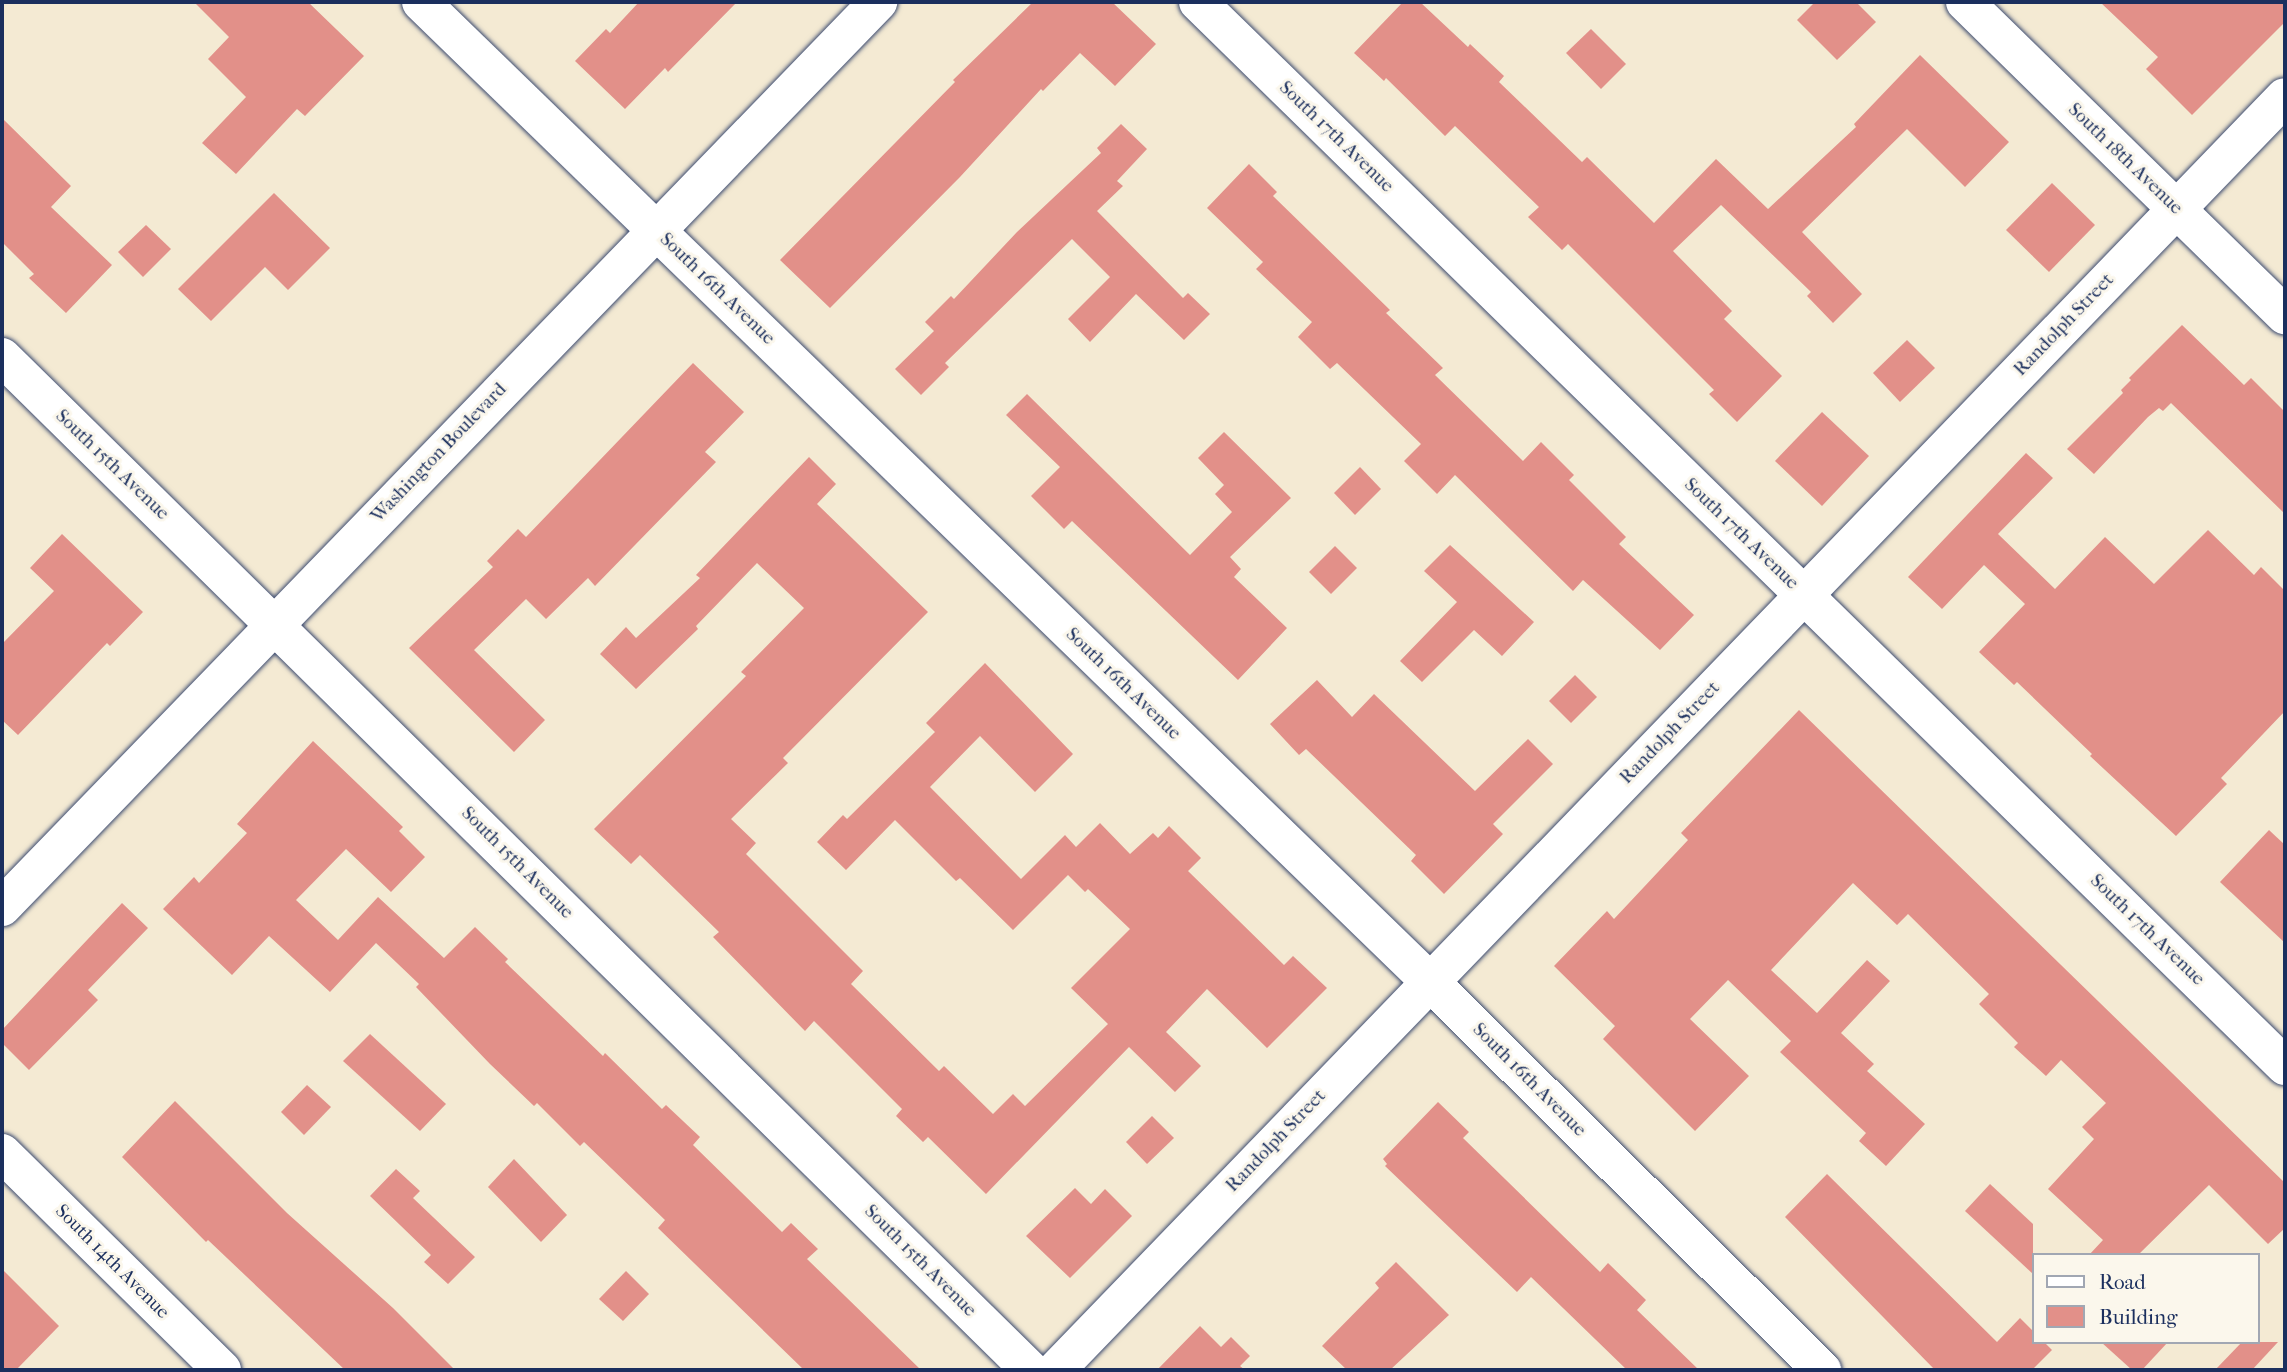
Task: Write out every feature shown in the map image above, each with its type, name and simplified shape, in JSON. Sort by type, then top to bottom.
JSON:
[{"type":"street","name":"South 16th Avenue","points":[[421,2],[1430,982],[1822,1370]]},
{"type":"street","name":"Washington Boulevard","points":[[2,907],[878,2]]},
{"type":"street","name":"South 17th Avenue","points":[[1198,2],[2285,1066]]},
{"type":"street","name":"South 18th Avenue","points":[[1965,2],[2285,315]]},
{"type":"street","name":"Randolph Street","points":[[1056,1370],[2285,97]]},
{"type":"street","name":"South 15th Avenue","points":[[2,357],[1030,1370]]},
{"type":"street","name":"South 14th Avenue","points":[[2,1153],[222,1370]]},
{"type":"building","points":[[194,2],[308,2],[364,56],[305,116],[297,109],[236,174],[202,143],[246,97],[208,59],[229,37]]},
{"type":"building","points":[[639,2],[737,2],[668,72],[665,68],[625,109],[575,61],[606,29],[610,33]]},
{"type":"building","points":[[1033,2],[1112,2],[1156,44],[1115,86],[1080,53],[1043,91],[1041,89],[960,177],[830,308],[780,260],[955,82],[953,80]]},
{"type":"building","points":[[1403,2],[1420,2],[1468,47],[1470,44],[1504,76],[1499,82],[1582,162],[1587,157],[1654,223],[1716,159],[1768,209],[1856,127],[1854,124],[1920,55],[2009,142],[1965,187],[1907,129],[1802,232],[1862,294],[1833,323],[1807,296],[1811,292],[1721,205],[1673,251],[1732,311],[1724,319],[1782,376],[1737,422],[1709,394],[1714,390],[1568,244],[1562,250],[1528,217],[1539,207],[1455,126],[1445,136],[1386,78],[1384,81],[1354,53]]},
{"type":"building","points":[[1815,2],[1856,2],[1876,22],[1837,60],[1797,20]]},
{"type":"building","points":[[2100,2],[2285,2],[2285,22],[2192,115],[2146,69],[2158,57]]},
{"type":"building","points":[[1591,29],[1626,64],[1601,89],[1566,53]]},
{"type":"building","points":[[2,118],[71,186],[51,207],[112,265],[66,313],[29,278],[34,274],[2,242]]},
{"type":"building","points":[[1121,124],[1147,149],[1117,181],[1123,186],[1097,211],[1183,298],[1188,293],[1210,314],[1184,340],[1136,294],[1090,342],[1068,319],[1110,277],[1072,239],[945,363],[949,367],[921,395],[895,369],[934,331],[925,322],[951,296],[954,299],[1017,232],[1101,153],[1097,148]]},
{"type":"building","points":[[1249,164],[1277,192],[1273,196],[1390,310],[1386,313],[1443,368],[1435,375],[1523,461],[1541,442],[1574,475],[1569,480],[1626,537],[1619,544],[1694,615],[1660,650],[1583,580],[1573,591],[1455,475],[1437,494],[1404,461],[1421,444],[1337,363],[1330,369],[1298,337],[1312,322],[1256,269],[1263,262],[1207,208]]},
{"type":"building","points":[[2052,183],[2095,225],[2049,272],[2006,230]]},
{"type":"building","points":[[274,193],[330,248],[288,290],[265,267],[211,321],[178,289]]},
{"type":"building","points":[[146,225],[171,249],[143,277],[118,252]]},
{"type":"building","points":[[2182,325],[2244,385],[2251,378],[2285,412],[2285,514],[2171,403],[2163,411],[2159,408],[2148,417],[2094,474],[2067,449],[2123,393],[2121,390],[2131,380],[2129,378]]},
{"type":"building","points":[[1907,340],[1935,368],[1900,402],[1873,373]]},
{"type":"building","points":[[693,363],[744,412],[705,452],[716,462],[595,586],[588,578],[546,619],[526,599],[474,650],[545,720],[514,752],[409,648],[493,567],[487,561],[518,529],[526,537]]},
{"type":"building","points":[[1027,394],[1190,555],[1232,512],[1215,494],[1224,485],[1198,458],[1224,432],[1291,498],[1230,557],[1241,569],[1234,577],[1287,628],[1238,680],[1072,521],[1064,529],[1031,496],[1060,467],[1006,415]]},
{"type":"building","points":[[1822,412],[1869,456],[1822,506],[1775,461]]},
{"type":"building","points":[[2026,453],[2053,478],[1998,534],[2055,589],[2105,537],[2154,584],[2208,530],[2254,575],[2261,567],[2285,591],[2285,711],[2221,778],[2227,784],[2176,836],[2090,756],[2092,754],[2017,682],[2014,685],[1979,652],[2025,604],[1984,565],[1942,609],[1908,577]]},
{"type":"building","points":[[809,457],[836,484],[817,504],[928,612],[783,758],[788,763],[731,819],[756,843],[746,854],[863,971],[851,984],[939,1071],[944,1066],[993,1114],[1013,1094],[1025,1106],[1108,1024],[1071,988],[1130,929],[1088,889],[1085,892],[1068,875],[1013,930],[960,878],[956,881],[895,820],[846,870],[817,842],[843,815],[847,819],[935,732],[926,723],[985,663],[1073,754],[1035,792],[980,736],[930,787],[1021,879],[1065,835],[1076,847],[1100,823],[1130,854],[1153,833],[1158,838],[1169,826],[1201,858],[1188,871],[1284,965],[1293,956],[1327,988],[1267,1048],[1207,989],[1166,1032],[1201,1066],[1175,1092],[1129,1047],[986,1194],[928,1137],[923,1142],[896,1116],[902,1109],[814,1021],[805,1031],[713,937],[719,932],[640,855],[631,864],[594,829],[746,676],[741,672],[804,608],[757,563],[696,626],[698,629],[636,689],[600,654],[626,627],[636,638],[700,578],[696,575]]},
{"type":"building","points":[[1360,467],[1381,489],[1355,515],[1334,493]]},
{"type":"building","points":[[62,534],[143,612],[110,646],[107,643],[18,735],[2,720],[2,644],[54,591],[30,568]]},
{"type":"building","points":[[1450,545],[1534,622],[1502,656],[1474,630],[1422,682],[1400,661],[1457,602],[1424,571]]},
{"type":"building","points":[[1335,546],[1357,568],[1331,594],[1309,572]]},
{"type":"building","points":[[1575,675],[1597,697],[1571,723],[1549,701]]},
{"type":"building","points":[[1317,680],[1352,717],[1374,694],[1475,791],[1528,739],[1553,764],[1493,824],[1503,834],[1444,894],[1411,861],[1416,855],[1306,749],[1299,755],[1270,724]]},
{"type":"building","points":[[1799,710],[2285,1183],[2285,1228],[2268,1244],[2209,1185],[2140,1253],[2091,1253],[2103,1240],[2048,1189],[2094,1139],[2082,1127],[2106,1103],[2061,1060],[2046,1076],[2014,1047],[2018,1043],[1979,1004],[1989,994],[1908,914],[1897,925],[1853,883],[1771,970],[1817,1013],[1867,960],[1890,981],[1841,1033],[1874,1064],[1867,1071],[1925,1124],[1886,1166],[1859,1141],[1866,1133],[1780,1052],[1791,1041],[1728,980],[1690,1019],[1749,1076],[1695,1131],[1603,1039],[1615,1026],[1554,966],[1607,911],[1614,919],[1688,840],[1681,833]]},
{"type":"building","points":[[313,741],[403,827],[399,831],[425,857],[391,892],[346,849],[296,900],[338,940],[378,897],[444,958],[475,927],[508,959],[505,962],[603,1056],[605,1053],[662,1109],[666,1105],[700,1137],[693,1145],[782,1232],[791,1223],[818,1249],[807,1259],[921,1370],[804,1370],[658,1228],[665,1220],[584,1142],[580,1146],[537,1103],[534,1106],[490,1064],[416,987],[419,984],[376,943],[330,992],[269,936],[232,975],[163,909],[194,877],[199,883],[247,833],[237,824]]},
{"type":"building","points":[[2269,830],[2285,845],[2285,943],[2220,882]]},
{"type":"building","points":[[122,903],[148,928],[88,990],[98,1000],[29,1070],[2,1043],[2,1030]]},
{"type":"building","points":[[370,1034],[446,1104],[420,1131],[343,1061]]},
{"type":"building","points":[[307,1085],[331,1107],[304,1135],[281,1112]]},
{"type":"building","points":[[175,1101],[287,1213],[393,1308],[455,1370],[345,1370],[208,1240],[206,1242],[122,1157]]},
{"type":"building","points":[[1438,1102],[1469,1132],[1463,1138],[1600,1272],[1608,1263],[1646,1300],[1637,1310],[1699,1370],[1627,1370],[1531,1277],[1517,1292],[1385,1166],[1387,1164],[1383,1159]]},
{"type":"building","points":[[1152,1116],[1174,1138],[1147,1164],[1126,1142]]},
{"type":"building","points":[[514,1159],[567,1215],[541,1242],[488,1187]]},
{"type":"building","points":[[396,1169],[420,1191],[413,1198],[475,1257],[448,1284],[424,1262],[431,1255],[370,1196]]},
{"type":"building","points":[[1827,1174],[1997,1342],[2020,1318],[2032,1330],[2032,1344],[2046,1344],[2052,1350],[2032,1370],[1935,1370],[1785,1217]]},
{"type":"building","points":[[1990,1184],[2033,1224],[2032,1273],[1965,1211]]},
{"type":"building","points":[[1075,1188],[1091,1204],[1105,1189],[1132,1216],[1070,1278],[1026,1236]]},
{"type":"building","points":[[1396,1262],[1449,1315],[1390,1370],[1347,1370],[1322,1346],[1379,1288],[1375,1283]]},
{"type":"building","points":[[2,1269],[59,1326],[16,1370],[2,1370]]},
{"type":"building","points":[[626,1271],[649,1294],[623,1321],[599,1299]]},
{"type":"building","points":[[1200,1326],[1221,1347],[1231,1337],[1250,1356],[1240,1366],[1245,1370],[1157,1370]]},
{"type":"building","points":[[2278,1342],[2252,1370],[2215,1370],[2240,1344]]},
{"type":"building","points":[[2103,1344],[2166,1344],[2142,1370],[2132,1370]]}]
